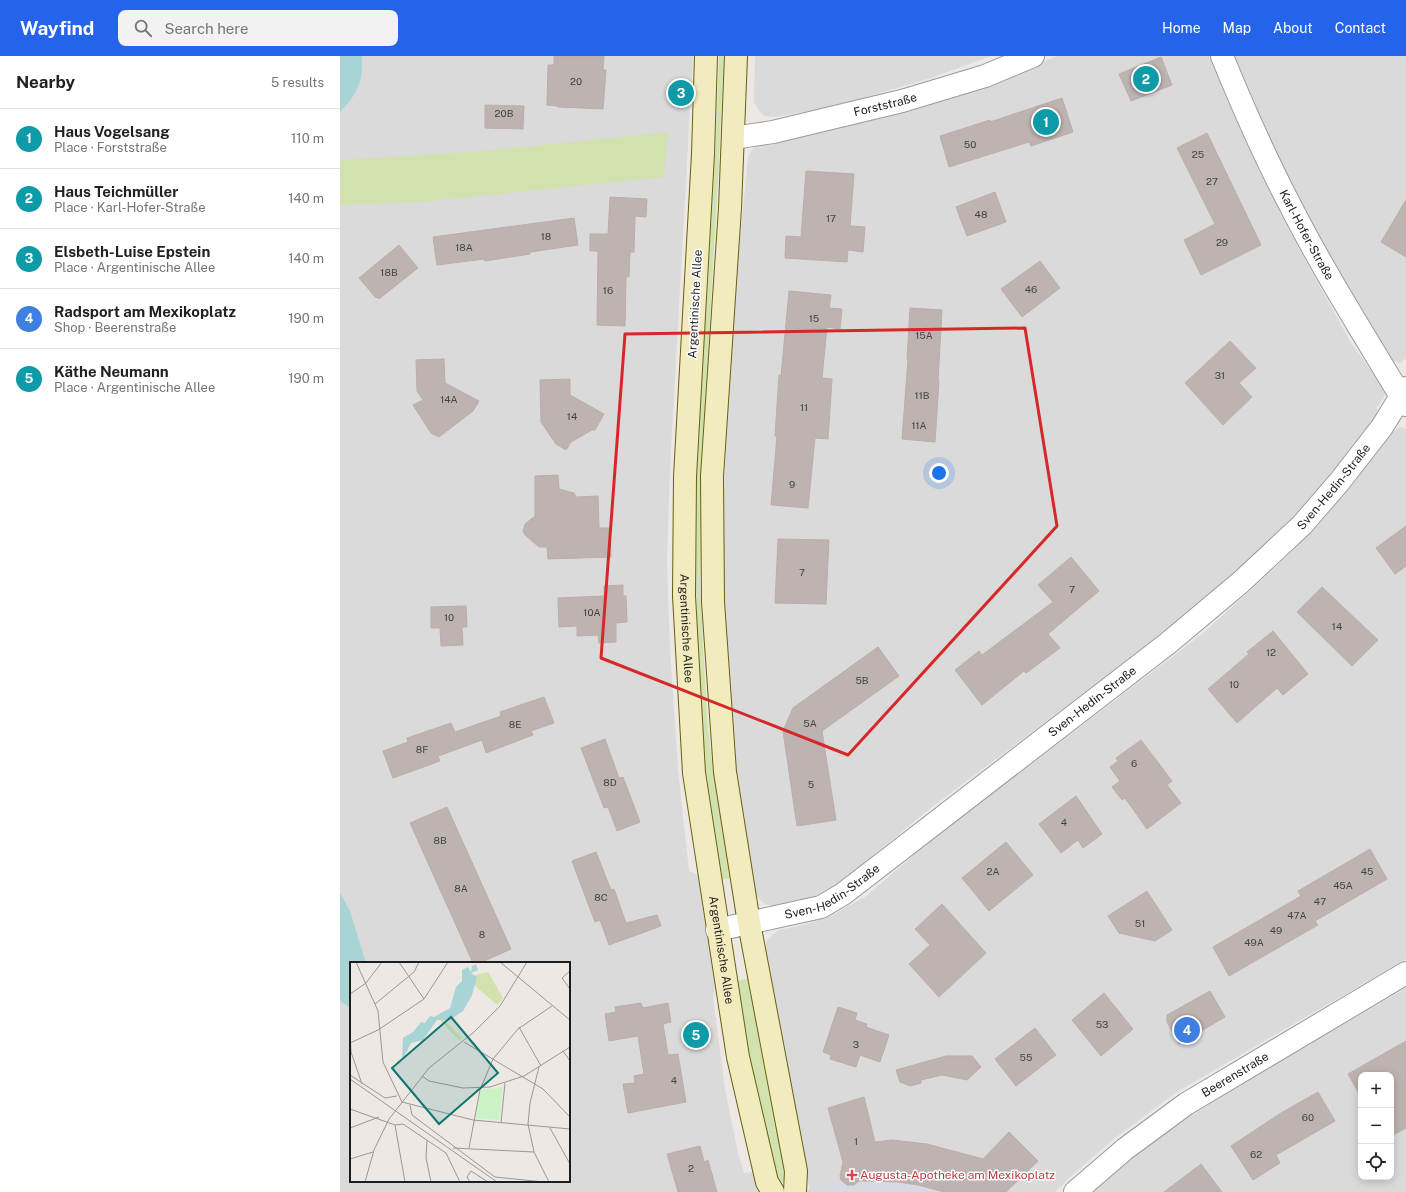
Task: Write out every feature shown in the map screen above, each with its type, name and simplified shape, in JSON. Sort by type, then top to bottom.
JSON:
[{"type":"main road","name":"Argentinische Allee","points":[[706,56],[705,107],[685,477],[684,596],[694,773],[738,1057],[767,1182],[773,1192]]},
{"type":"main road","points":[[736,56],[730,208],[712,476],[713,602],[725,772],[749,923],[796,1171],[796,1192]]},
{"type":"street","name":"Forststraße","points":[[733,138],[773,132],[902,101],[984,76],[1033,56]]},
{"type":"street","name":"Karl-Hofer-Straße","points":[[1222,56],[1237,93],[1288,202],[1335,286],[1404,397]]},
{"type":"street","name":"Sven-Hedin-Straße","points":[[718,930],[821,906],[843,894],[1167,644],[1241,582],[1302,525],[1340,482],[1404,397]]},
{"type":"street","name":"Beerenstraße","points":[[1075,1192],[1125,1149],[1186,1104],[1406,974]]},
{"type":"highlighted area","points":[[1025,328],[1057,526],[848,755],[601,658],[625,334]]},
{"type":"shaded area","points":[[340,56],[693,56],[670,468],[667,563],[670,649],[678,769],[689,871],[698,876],[699,881],[715,987],[713,997],[725,1089],[738,1153],[744,1173],[753,1172],[760,1192],[340,1192]]},
{"type":"shaded area","points":[[755,56],[991,56],[931,78],[836,106],[775,117],[764,116],[758,110],[754,102]]},
{"type":"shaded area","points":[[1058,56],[1211,56],[1261,174],[1291,234],[1350,341],[1383,388],[1385,394],[1376,408],[1380,412],[1333,475],[1295,517],[1235,574],[1172,627],[928,810],[838,883],[814,897],[799,902],[772,906],[765,904],[759,899],[754,890],[733,772],[722,617],[723,514],[728,400],[735,286],[748,159],[751,151],[757,145],[983,84]]},
{"type":"shaded area","points":[[1235,56],[1406,56],[1406,358],[1400,363],[1392,360],[1310,227],[1280,162]]},
{"type":"shaded area","points":[[1402,427],[1406,429],[1406,959],[1174,1094],[1114,1139],[1055,1192],[810,1192],[765,948],[767,940],[779,930],[807,924],[834,914],[865,897],[930,841],[1201,635],[1261,581],[1314,530],[1383,445],[1393,429],[1395,431]]},
{"type":"shaded area","points":[[1406,988],[1406,1192],[1092,1192],[1135,1155],[1189,1117],[1252,1077]]},
{"type":"shaded area","points":[[789,1041],[796,1079],[790,1080],[783,1042]]},
{"type":"shaded area","points":[[841,1180],[850,1185],[859,1181],[898,1182],[944,1192],[800,1192]]},
{"type":"green space","points":[[719,56],[724,56],[701,477],[700,587],[707,719],[713,771],[732,878],[719,880],[705,772],[701,719],[696,587],[696,477],[715,159]]},
{"type":"green space","points":[[668,132],[664,177],[422,202],[340,205],[340,160],[483,151]]},
{"type":"green space","points":[[751,978],[787,1181],[777,1183],[763,1133],[735,981]]},
{"type":"water","points":[[340,56],[362,56],[362,73],[355,93],[340,112]]},
{"type":"water","points":[[340,893],[350,911],[366,962],[350,962],[350,1007],[340,1001]]},
{"type":"building","points":[[554,56],[604,56],[603,70],[606,70],[603,109],[558,107],[547,105],[548,65],[554,65]]},
{"type":"building","points":[[1161,57],[1172,85],[1131,101],[1119,74]]},
{"type":"building","points":[[1062,98],[1073,132],[1031,146],[1029,142],[949,167],[940,136],[990,120],[990,122]]},
{"type":"building","points":[[485,105],[524,106],[523,129],[485,128]]},
{"type":"building","points":[[1207,133],[1261,245],[1201,275],[1184,240],[1215,224],[1177,148]]},
{"type":"building","points":[[806,171],[854,174],[850,226],[865,227],[863,252],[848,250],[847,262],[785,258],[786,236],[801,237]]},
{"type":"building","points":[[995,192],[1006,222],[967,236],[956,207]]},
{"type":"building","points":[[610,197],[647,199],[646,217],[635,216],[634,252],[630,252],[629,277],[626,277],[625,326],[597,325],[598,251],[590,251],[590,234],[608,234]]},
{"type":"building","points":[[1406,200],[1406,257],[1381,242]]},
{"type":"building","points":[[574,218],[578,245],[530,252],[530,254],[485,261],[484,259],[437,265],[433,237]]},
{"type":"building","points":[[399,245],[418,268],[379,299],[378,297],[376,298],[359,278]]},
{"type":"building","points":[[1040,261],[1060,288],[1022,317],[1001,289]]},
{"type":"building","points":[[789,291],[831,295],[829,308],[842,309],[840,329],[827,327],[822,378],[832,379],[828,439],[815,438],[808,508],[771,505],[777,436],[775,436],[779,375],[781,376]]},
{"type":"building","points":[[910,308],[942,310],[935,442],[902,439]]},
{"type":"building","points":[[1230,341],[1256,368],[1239,383],[1252,397],[1223,425],[1185,383]]},
{"type":"building","points":[[444,359],[445,383],[479,401],[473,411],[439,437],[431,433],[413,405],[423,400],[417,391],[416,360]]},
{"type":"building","points":[[570,379],[570,395],[604,414],[595,430],[592,430],[571,442],[566,450],[556,444],[541,422],[540,380]]},
{"type":"building","points":[[558,475],[559,489],[574,493],[576,497],[598,496],[599,528],[610,528],[611,557],[548,559],[547,547],[539,547],[525,535],[523,531],[525,524],[535,516],[535,476]]},
{"type":"building","points":[[1406,526],[1406,566],[1395,574],[1376,548]]},
{"type":"building","points":[[778,539],[829,540],[826,604],[775,603]]},
{"type":"building","points":[[1071,557],[1099,591],[1048,634],[1060,648],[1026,673],[1024,671],[982,705],[955,670],[979,651],[982,655],[1053,602],[1038,585]]},
{"type":"building","points":[[623,585],[623,596],[626,596],[627,622],[616,623],[616,642],[599,643],[598,635],[577,636],[577,626],[559,627],[558,598],[604,596],[604,586]]},
{"type":"building","points":[[1322,587],[1378,640],[1352,666],[1297,612]]},
{"type":"building","points":[[466,606],[467,627],[462,627],[463,645],[441,646],[440,628],[431,628],[431,607]]},
{"type":"building","points":[[1273,631],[1308,674],[1283,695],[1277,688],[1237,723],[1208,689],[1249,654],[1247,652]]},
{"type":"building","points":[[878,647],[899,676],[822,731],[836,820],[797,826],[783,731],[793,708]]},
{"type":"building","points":[[544,697],[554,723],[531,731],[533,735],[486,753],[482,740],[438,756],[440,761],[393,778],[383,751],[408,742],[407,738],[451,723],[455,732],[501,716],[500,712]]},
{"type":"building","points":[[605,739],[619,778],[623,777],[640,822],[617,831],[608,807],[604,808],[581,748]]},
{"type":"building","points":[[1141,740],[1172,781],[1167,785],[1181,803],[1147,829],[1125,798],[1122,800],[1112,787],[1120,781],[1110,767],[1118,761],[1116,758]]},
{"type":"building","points":[[1076,796],[1102,834],[1083,848],[1078,840],[1061,853],[1039,824]]},
{"type":"building","points":[[447,807],[511,949],[482,962],[473,962],[410,823]]},
{"type":"building","points":[[1006,842],[1033,875],[989,911],[962,878]]},
{"type":"building","points":[[1370,849],[1387,879],[1315,921],[1318,925],[1229,976],[1213,947],[1301,896],[1298,891]]},
{"type":"building","points":[[596,852],[611,890],[614,889],[626,923],[657,915],[661,926],[609,945],[600,920],[595,922],[572,861]]},
{"type":"building","points":[[1147,891],[1172,930],[1155,941],[1119,933],[1108,916]]},
{"type":"building","points":[[942,904],[986,953],[939,997],[909,964],[930,945],[915,929]]},
{"type":"building","points":[[1210,991],[1225,1017],[1179,1044],[1167,1022],[1167,1015]]},
{"type":"building","points":[[1104,993],[1133,1029],[1101,1056],[1072,1020]]},
{"type":"building","points":[[641,1003],[643,1008],[668,1003],[671,1022],[663,1024],[668,1055],[678,1054],[686,1102],[628,1113],[623,1084],[635,1083],[634,1076],[644,1074],[638,1036],[609,1041],[605,1014],[616,1012],[615,1007]]},
{"type":"building","points":[[838,1007],[857,1013],[855,1020],[867,1024],[866,1027],[889,1035],[880,1062],[860,1055],[856,1067],[830,1059],[831,1055],[823,1052]]},
{"type":"building","points":[[1035,1028],[1056,1055],[1016,1086],[995,1059]]},
{"type":"building","points":[[1406,1041],[1406,1128],[1394,1134],[1394,1072],[1358,1072],[1358,1092],[1348,1074]]},
{"type":"building","points":[[946,1056],[972,1056],[981,1067],[967,1080],[942,1075],[921,1080],[921,1083],[910,1086],[900,1082],[896,1070]]},
{"type":"building","points":[[1318,1092],[1335,1121],[1276,1155],[1280,1163],[1253,1180],[1231,1146],[1281,1113]]},
{"type":"building","points":[[864,1097],[875,1142],[892,1140],[927,1144],[983,1159],[1009,1132],[1038,1161],[1006,1192],[944,1192],[918,1185],[898,1182],[859,1181],[854,1185],[847,1185],[841,1180],[840,1176],[843,1162],[828,1108]]},
{"type":"building","points":[[700,1146],[704,1162],[708,1160],[717,1192],[678,1192],[667,1154]]},
{"type":"building","points":[[1201,1164],[1222,1192],[1164,1192]]},
{"type":"place","name":"Haus Teichmüller","points":[[1146,79]]},
{"type":"place","name":"Elsbeth-Luise Epstein","points":[[681,93]]},
{"type":"place","name":"Haus Vogelsang","points":[[1046,122]]},
{"type":"place","name":"Radsport am Mexikoplatz","points":[[1187,1030]]},
{"type":"place","name":"Käthe Neumann","points":[[696,1035]]},
{"type":"place","name":"Augusta-Apotheke am Mexikoplatz","points":[[852,1175]]}]
